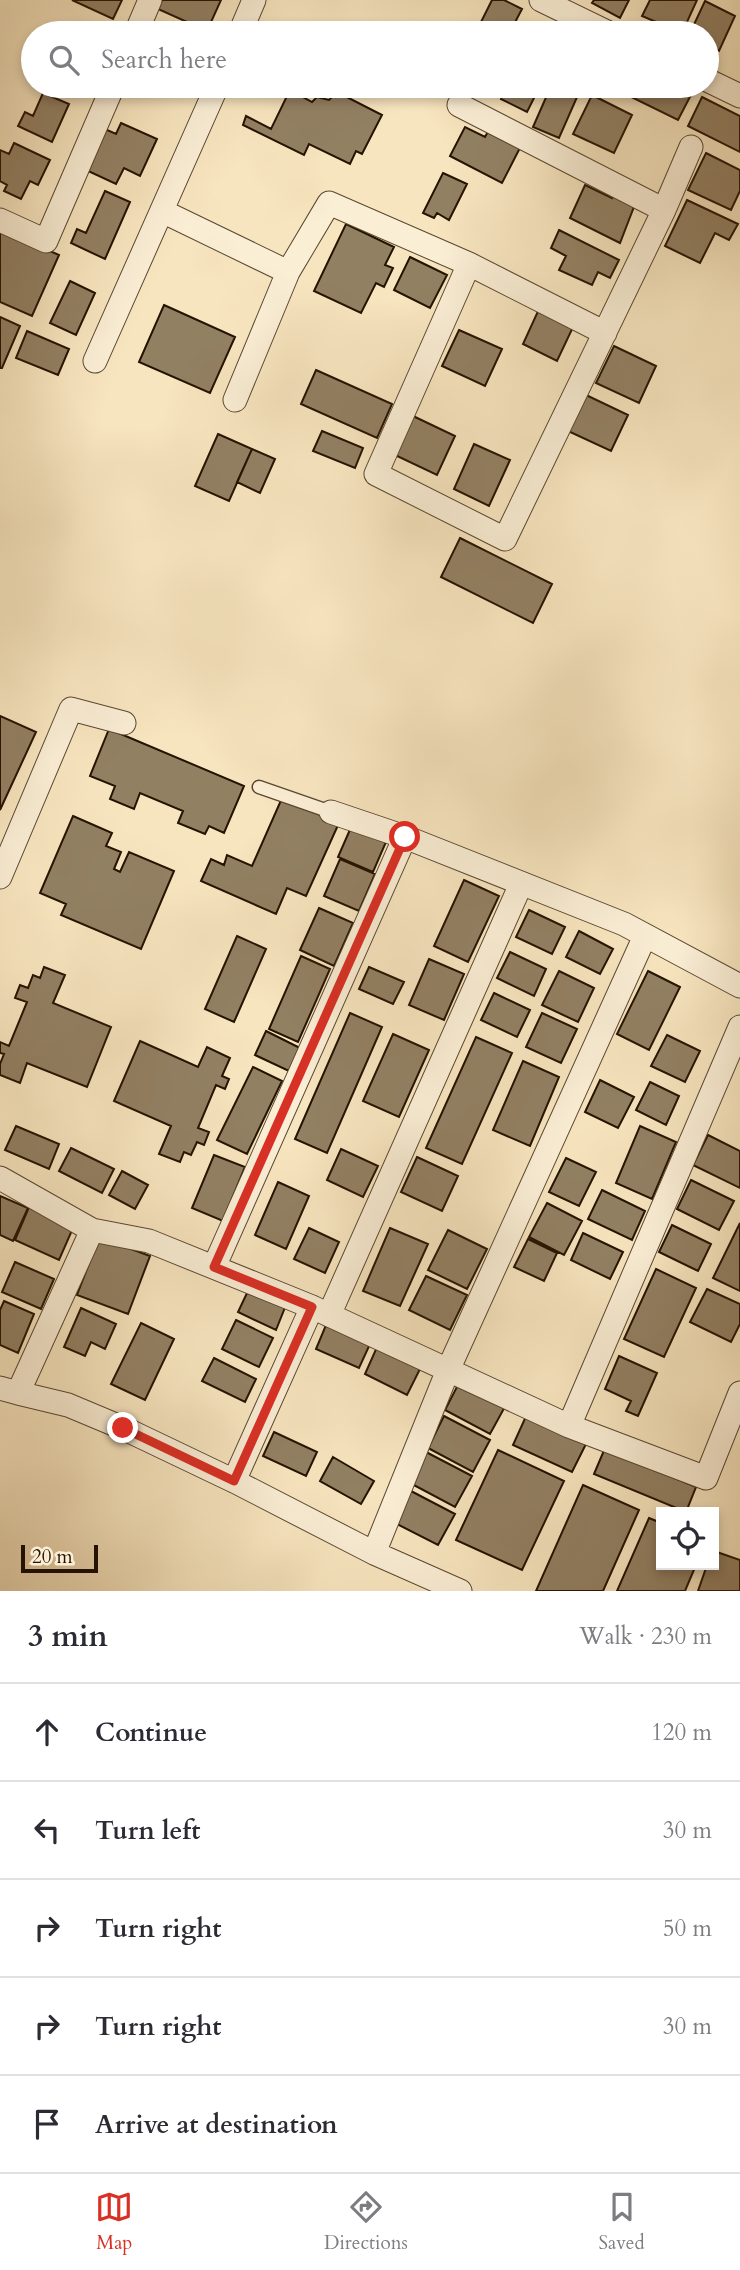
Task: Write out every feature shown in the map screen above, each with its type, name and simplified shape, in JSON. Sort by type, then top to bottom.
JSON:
[{"type":"street","points":[[141,21],[150,0]]},
{"type":"street","points":[[245,21],[254,0]]},
{"type":"street","points":[[541,0],[584,21]]},
{"type":"street","points":[[719,86],[740,96]]},
{"type":"street","points":[[0,220],[46,241],[108,98]]},
{"type":"street","points":[[96,361],[212,98]]},
{"type":"street","points":[[459,105],[664,210]]},
{"type":"street","points":[[469,264],[376,474],[505,539],[664,210],[691,147]]},
{"type":"street","points":[[235,400],[288,272],[329,203],[469,264],[605,333]]},
{"type":"street","points":[[162,211],[288,272]]},
{"type":"street","points":[[0,877],[71,709],[124,723]]},
{"type":"street","points":[[331,812],[405,837],[624,924],[740,986]]},
{"type":"street","points":[[214,1267],[405,837]]},
{"type":"street","points":[[234,1481],[321,1311],[521,884]]},
{"type":"street","points":[[374,1553],[448,1370],[645,936]]},
{"type":"street","points":[[569,1426],[740,1027]]},
{"type":"street","points":[[0,1178],[92,1230],[149,1241],[214,1267],[321,1311],[569,1426],[706,1478],[740,1393]]},
{"type":"street","points":[[92,1230],[9,1391],[68,1405],[123,1428],[374,1553],[460,1591]]},
{"type":"lane","points":[[259,787],[331,812]]},
{"type":"building","points":[[72,0],[122,0],[113,19]]},
{"type":"building","points":[[162,0],[221,0],[212,21],[185,21],[158,9]]},
{"type":"building","points":[[492,0],[504,0],[522,9],[516,21],[482,21]]},
{"type":"building","points":[[594,0],[629,0],[620,18],[592,3]]},
{"type":"building","points":[[650,0],[697,0],[687,21],[654,21],[642,16]]},
{"type":"building","points":[[705,1],[735,16],[719,51],[719,21],[696,21]]},
{"type":"building","points":[[41,98],[55,98],[69,104],[52,142],[18,126],[25,112],[33,116]]},
{"type":"building","points":[[286,98],[305,98],[312,102],[316,98],[349,98],[382,115],[362,154],[356,151],[350,164],[309,144],[304,155],[243,125],[246,116],[271,129]]},
{"type":"building","points":[[502,98],[534,98],[527,112]]},
{"type":"building","points":[[546,98],[577,98],[559,138],[533,127]]},
{"type":"building","points":[[591,98],[598,98],[632,115],[614,153],[573,134]]},
{"type":"building","points":[[633,98],[689,98],[678,120]]},
{"type":"building","points":[[702,98],[740,116],[740,152],[688,126]]},
{"type":"building","points":[[121,123],[157,139],[140,176],[124,168],[116,184],[86,170],[105,129],[116,134]]},
{"type":"building","points":[[491,126],[523,142],[502,183],[450,156],[465,127],[485,137]]},
{"type":"building","points":[[14,143],[50,160],[38,185],[30,181],[21,199],[4,191],[7,185],[0,181],[0,150],[9,154]]},
{"type":"building","points":[[706,153],[740,170],[740,191],[731,210],[688,190]]},
{"type":"building","points":[[443,173],[467,184],[449,220],[437,213],[434,218],[423,213]]},
{"type":"building","points":[[585,185],[612,198],[615,188],[637,199],[620,243],[570,218]]},
{"type":"building","points":[[105,191],[130,202],[105,259],[71,243],[77,229],[86,233]]},
{"type":"building","points":[[687,200],[738,224],[729,240],[715,233],[700,263],[665,246]]},
{"type":"building","points":[[346,224],[394,247],[385,265],[393,268],[384,287],[376,283],[361,313],[314,291]]},
{"type":"building","points":[[0,229],[59,255],[32,316],[0,302]]},
{"type":"building","points":[[559,230],[619,260],[610,278],[598,272],[592,285],[559,270],[566,256],[551,248]]},
{"type":"building","points":[[410,257],[447,275],[430,308],[394,290]]},
{"type":"building","points":[[70,281],[95,293],[76,335],[50,323]]},
{"type":"building","points":[[164,305],[235,337],[210,393],[139,362]]},
{"type":"building","points":[[539,309],[574,325],[557,361],[523,344]]},
{"type":"building","points":[[0,317],[20,326],[2,368],[0,368]]},
{"type":"building","points":[[459,330],[502,349],[485,386],[442,366]]},
{"type":"building","points":[[27,331],[69,349],[58,375],[16,358]]},
{"type":"building","points":[[614,346],[656,366],[639,403],[596,383]]},
{"type":"building","points":[[316,370],[392,404],[377,438],[301,404]]},
{"type":"building","points":[[586,395],[628,415],[611,451],[568,431]]},
{"type":"building","points":[[413,416],[455,436],[437,475],[395,455]]},
{"type":"building","points":[[322,431],[363,448],[355,468],[313,451]]},
{"type":"building","points":[[218,434],[252,449],[229,501],[195,486]]},
{"type":"building","points":[[474,444],[510,460],[489,506],[454,489]]},
{"type":"building","points":[[252,449],[275,459],[260,493],[237,482]]},
{"type":"building","points":[[460,538],[552,584],[533,623],[441,577]]},
{"type":"building","points":[[0,716],[36,732],[0,810]]},
{"type":"building","points":[[109,729],[244,786],[224,833],[209,826],[205,834],[178,823],[183,811],[140,793],[134,809],[110,799],[115,786],[90,776]]},
{"type":"building","points":[[282,798],[339,823],[306,896],[287,888],[276,914],[201,881],[211,859],[224,865],[227,855],[252,866]]},
{"type":"building","points":[[73,816],[112,833],[106,846],[121,852],[114,869],[120,872],[129,852],[174,871],[141,949],[61,915],[66,904],[40,893]]},
{"type":"building","points":[[352,825],[389,835],[373,872],[338,857]]},
{"type":"building","points":[[340,859],[375,874],[359,911],[324,896]]},
{"type":"building","points":[[464,880],[499,896],[468,962],[434,946]]},
{"type":"building","points":[[319,908],[353,923],[334,966],[300,950]]},
{"type":"building","points":[[529,910],[565,927],[552,954],[516,937]]},
{"type":"building","points":[[579,931],[613,949],[600,974],[566,957]]},
{"type":"building","points":[[237,936],[266,949],[234,1022],[205,1009]]},
{"type":"building","points":[[510,952],[546,969],[534,996],[497,978]]},
{"type":"building","points":[[301,956],[330,969],[298,1042],[269,1029]]},
{"type":"building","points":[[429,959],[464,974],[444,1020],[409,1005]]},
{"type":"building","points":[[44,967],[65,975],[53,1003],[111,1027],[87,1087],[27,1063],[20,1083],[0,1075],[4,1054],[0,1053],[0,1042],[9,1046],[27,1002],[15,998],[20,985],[28,988],[33,975],[40,978]]},
{"type":"building","points":[[369,967],[404,982],[393,1004],[359,989]]},
{"type":"building","points":[[559,971],[594,988],[578,1022],[542,1005]]},
{"type":"building","points":[[648,971],[680,987],[649,1050],[617,1034]]},
{"type":"building","points":[[494,993],[530,1010],[517,1037],[481,1020]]},
{"type":"building","points":[[350,1013],[382,1027],[327,1153],[295,1139]]},
{"type":"building","points":[[542,1013],[577,1029],[561,1063],[526,1047]]},
{"type":"building","points":[[266,1031],[302,1049],[291,1072],[255,1055]]},
{"type":"building","points":[[393,1034],[429,1050],[399,1117],[363,1101]]},
{"type":"building","points":[[667,1035],[700,1051],[685,1082],[651,1066]]},
{"type":"building","points":[[476,1037],[512,1053],[462,1164],[426,1148]]},
{"type":"building","points":[[140,1041],[198,1067],[207,1047],[230,1058],[222,1076],[229,1079],[225,1089],[216,1085],[198,1128],[209,1132],[204,1145],[197,1142],[191,1155],[184,1152],[180,1162],[159,1154],[171,1126],[114,1101]]},
{"type":"building","points":[[523,1061],[559,1077],[530,1146],[493,1130]]},
{"type":"building","points":[[253,1067],[282,1081],[247,1154],[217,1140]]},
{"type":"building","points":[[600,1080],[634,1097],[618,1128],[585,1112]]},
{"type":"building","points":[[650,1082],[679,1096],[666,1125],[636,1110]]},
{"type":"building","points":[[16,1126],[59,1144],[49,1169],[5,1150]]},
{"type":"building","points":[[640,1126],[676,1142],[652,1199],[616,1183]]},
{"type":"building","points":[[708,1135],[740,1151],[740,1188],[693,1165]]},
{"type":"building","points":[[71,1148],[114,1169],[102,1193],[59,1171]]},
{"type":"building","points":[[341,1149],[378,1166],[363,1197],[327,1180]]},
{"type":"building","points":[[214,1155],[245,1167],[223,1221],[192,1208]]},
{"type":"building","points":[[417,1157],[458,1176],[442,1211],[401,1192]]},
{"type":"building","points":[[566,1158],[596,1172],[579,1206],[549,1192]]},
{"type":"building","points":[[122,1171],[148,1185],[135,1209],[109,1195]]},
{"type":"building","points":[[691,1180],[734,1201],[719,1230],[677,1209]]},
{"type":"building","points":[[278,1182],[309,1196],[286,1249],[255,1235]]},
{"type":"building","points":[[602,1190],[645,1211],[632,1240],[588,1219]]},
{"type":"building","points":[[0,1196],[28,1208],[13,1241],[0,1235]]},
{"type":"building","points":[[547,1203],[582,1221],[564,1255],[529,1237]]},
{"type":"building","points":[[29,1207],[73,1228],[59,1260],[15,1240]]},
{"type":"building","points":[[740,1223],[740,1291],[713,1278]]},
{"type":"building","points":[[672,1225],[711,1244],[698,1271],[659,1252]]},
{"type":"building","points":[[309,1228],[339,1242],[325,1273],[294,1259]]},
{"type":"building","points":[[390,1228],[428,1244],[400,1306],[363,1291]]},
{"type":"building","points":[[448,1230],[487,1249],[467,1289],[428,1270]]},
{"type":"building","points":[[583,1233],[623,1252],[610,1279],[571,1260]]},
{"type":"building","points":[[99,1237],[150,1256],[128,1314],[77,1295]]},
{"type":"building","points":[[528,1239],[557,1253],[544,1281],[514,1267]]},
{"type":"building","points":[[15,1262],[54,1279],[41,1309],[2,1292]]},
{"type":"building","points":[[656,1269],[696,1288],[664,1357],[624,1339]]},
{"type":"building","points":[[426,1276],[467,1295],[450,1330],[409,1310]]},
{"type":"building","points":[[707,1289],[740,1304],[740,1324],[731,1342],[690,1322]]},
{"type":"building","points":[[247,1293],[286,1305],[276,1330],[238,1312]]},
{"type":"building","points":[[4,1301],[34,1314],[18,1353],[0,1345],[0,1310]]},
{"type":"building","points":[[81,1308],[116,1324],[105,1349],[91,1342],[85,1356],[64,1347]]},
{"type":"building","points":[[236,1320],[273,1338],[259,1367],[222,1349]]},
{"type":"building","points":[[141,1323],[174,1339],[145,1400],[111,1384]]},
{"type":"building","points":[[326,1325],[370,1344],[359,1368],[316,1349]]},
{"type":"building","points":[[377,1347],[421,1367],[407,1395],[365,1374]]},
{"type":"building","points":[[619,1356],[657,1373],[638,1416],[626,1411],[631,1401],[605,1389]]},
{"type":"building","points":[[214,1358],[256,1379],[245,1402],[202,1381]]},
{"type":"building","points":[[461,1379],[507,1403],[490,1434],[445,1410]]},
{"type":"building","points":[[527,1414],[587,1442],[572,1472],[513,1445]]},
{"type":"building","points":[[444,1416],[490,1440],[473,1472],[428,1448]]},
{"type":"building","points":[[274,1432],[317,1452],[306,1476],[263,1456]]},
{"type":"building","points":[[605,1448],[696,1487],[688,1507],[674,1507],[594,1474]]},
{"type":"building","points":[[498,1450],[564,1481],[522,1570],[456,1540]]},
{"type":"building","points":[[426,1452],[472,1476],[455,1507],[410,1483]]},
{"type":"building","points":[[333,1457],[374,1481],[361,1504],[320,1481]]},
{"type":"building","points":[[583,1485],[639,1510],[603,1591],[536,1591]]},
{"type":"building","points":[[409,1490],[455,1514],[438,1545],[393,1522]]},
{"type":"building","points":[[649,1518],[656,1521],[656,1570],[694,1570],[685,1591],[617,1591]]},
{"type":"building","points":[[719,1553],[740,1560],[740,1591],[698,1591],[705,1570],[719,1570]]},
{"type":"route","points":[[123,1428],[234,1481],[312,1307],[214,1267],[405,837]]}]
